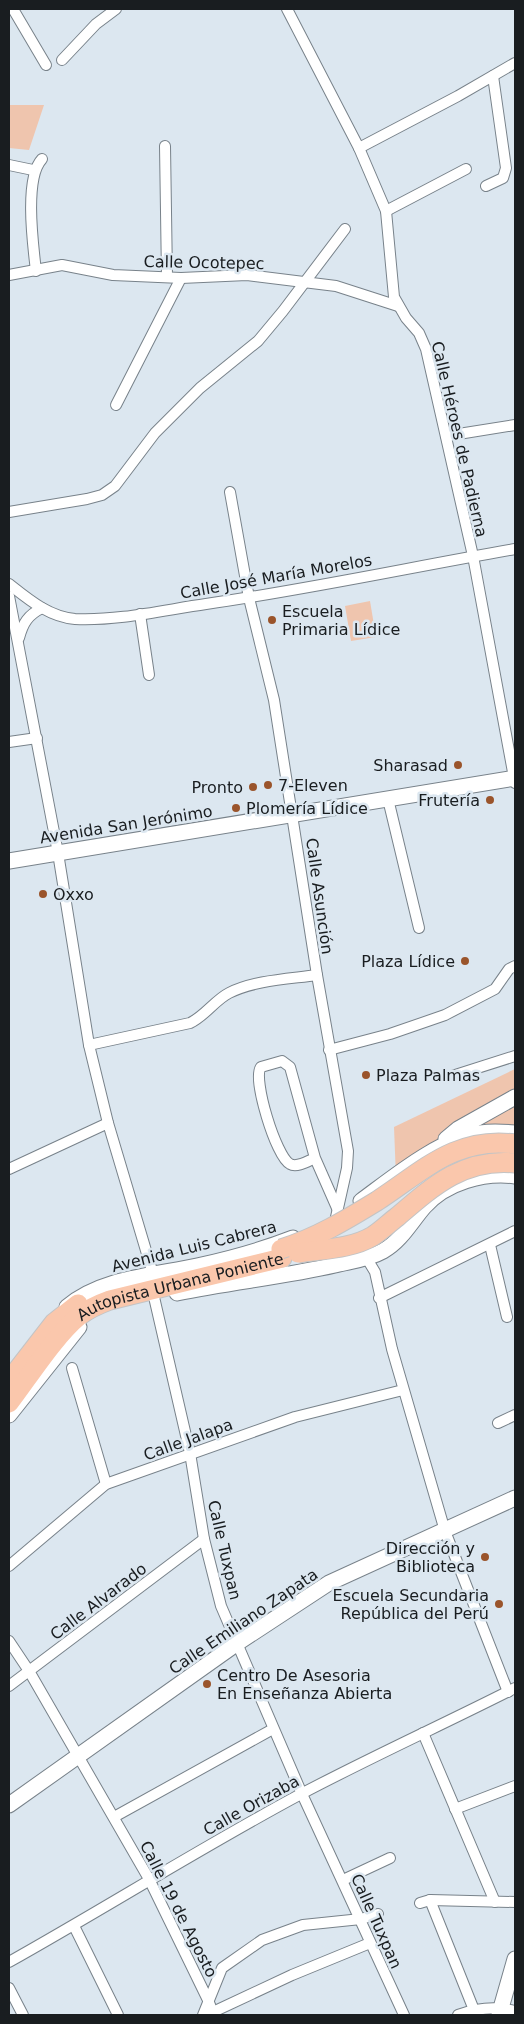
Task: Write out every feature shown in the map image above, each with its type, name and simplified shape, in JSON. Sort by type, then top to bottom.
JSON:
[{"type":"highway","name":"Autopista Urbana Poniente","points":[[9,1381],[54,1323],[72,1307],[89,1298],[108,1290],[253,1258],[299,1243],[334,1227],[455,1150],[489,1143],[515,1144]]},
{"type":"highway","name":"Autopista Urbana Poniente","points":[[9,1403],[60,1337],[78,1317],[93,1307],[110,1300],[255,1266],[295,1246],[331,1239],[364,1220],[458,1159],[493,1153],[515,1155]]},
{"type":"highway","points":[[295,1246],[359,1243],[374,1236],[444,1179],[460,1171],[482,1165],[503,1162],[515,1163]]},
{"type":"main road","name":"Avenida San Jerónimo","points":[[9,861],[515,780]]},
{"type":"main road","points":[[421,1160],[458,1129],[515,1097]]},
{"type":"main road","name":"Avenida Luis Cabrera","points":[[9,1376],[39,1337],[73,1302],[86,1294],[153,1274],[245,1254],[295,1246],[336,1213],[460,1138],[479,1133],[515,1133]]},
{"type":"main road","points":[[382,1251],[407,1204],[420,1189],[462,1164],[494,1158],[515,1159]]},
{"type":"main road","points":[[9,1415],[82,1324],[111,1307],[154,1297],[303,1272],[366,1257],[382,1251],[395,1242],[426,1205],[455,1186],[475,1178],[494,1174],[515,1176]]},
{"type":"main road","points":[[295,1246],[291,1257],[303,1272]]},
{"type":"main road","name":"Calle Emiliano Zapata","points":[[9,1805],[236,1644],[330,1583],[515,1498]]},
{"type":"main road","points":[[505,2011],[515,1959]]},
{"type":"street","points":[[13,9],[46,65]]},
{"type":"street","points":[[62,60],[78,41],[116,9]]},
{"type":"street","name":"Calle Héroes de Padierna","points":[[287,9],[359,148],[386,211],[392,287],[398,306],[419,333],[426,349],[473,556],[515,780]]},
{"type":"street","points":[[359,148],[515,63]]},
{"type":"street","points":[[486,186],[503,178],[506,168],[493,76]]},
{"type":"street","points":[[165,146],[167,277]]},
{"type":"street","points":[[36,271],[31,220],[33,170],[42,159]]},
{"type":"street","points":[[9,165],[33,170]]},
{"type":"street","points":[[386,211],[466,169]]},
{"type":"street","points":[[9,512],[87,499],[102,494],[115,486],[155,433],[200,388],[258,341],[283,312],[346,229]]},
{"type":"street","name":"Calle Ocotepec","points":[[9,275],[62,265],[113,275],[181,278],[248,275],[336,286],[398,306]]},
{"type":"street","points":[[116,405],[181,278]]},
{"type":"street","points":[[446,436],[515,425]]},
{"type":"street","name":"Calle Asunción","points":[[230,492],[249,598],[274,700],[329,1050],[348,1151],[347,1168],[336,1213]]},
{"type":"street","name":"Calle José María Morelos","points":[[9,584],[42,608],[74,619],[140,614],[249,598],[515,549]]},
{"type":"street","points":[[9,596],[58,853],[89,1045],[108,1123],[153,1274]]},
{"type":"street","points":[[18,639],[23,625],[31,614],[42,608]]},
{"type":"street","points":[[140,614],[149,675]]},
{"type":"street","points":[[9,742],[37,738]]},
{"type":"street","points":[[388,799],[419,928]]},
{"type":"street","points":[[329,1050],[390,1034],[446,1015],[494,989],[509,969],[515,966]]},
{"type":"street","points":[[89,1045],[190,1024],[199,1019],[228,993],[240,988],[317,975]]},
{"type":"street","points":[[449,1076],[515,1056]]},
{"type":"street","points":[[316,1160],[293,1165],[288,1163],[282,1156],[259,1084],[258,1076],[261,1067],[282,1061],[290,1067],[316,1160],[336,1213]]},
{"type":"street","points":[[9,1169],[108,1123]]},
{"type":"street","points":[[380,1298],[515,1231]]},
{"type":"street","points":[[490,1245],[507,1317]]},
{"type":"street","points":[[366,1257],[375,1272],[403,1390],[445,1531],[512,1690]]},
{"type":"street","name":"Calle Tuxpan","points":[[154,1297],[190,1453],[204,1539],[221,1606],[302,1794],[404,2015]]},
{"type":"street","points":[[72,1368],[106,1484]]},
{"type":"street","name":"Calle Jalapa","points":[[9,1566],[106,1484],[295,1417],[403,1390]]},
{"type":"street","points":[[498,1423],[515,1415]]},
{"type":"street","name":"Calle Alvarado","points":[[9,1686],[204,1539]]},
{"type":"street","points":[[9,1641],[29,1671],[79,1757]]},
{"type":"street","name":"Calle Orizaba","points":[[9,1962],[74,1926],[149,1879],[302,1794],[512,1690]]},
{"type":"street","points":[[114,1817],[274,1728]]},
{"type":"street","points":[[423,1733],[494,1902]]},
{"type":"street","name":"Calle 19 de Agosto","points":[[79,1757],[149,1879],[208,2000],[210,2014]]},
{"type":"street","points":[[455,1810],[515,1786]]},
{"type":"street","points":[[343,1880],[390,1858]]},
{"type":"street","points":[[474,2010],[425,1902],[515,1902]]},
{"type":"street","points":[[208,2000],[222,1968],[262,1940],[303,1925],[361,1919],[378,1914]]},
{"type":"street","points":[[74,1926],[118,2015]]},
{"type":"street","points":[[210,2014],[292,1975],[370,1943]]},
{"type":"street","points":[[9,1988],[23,2015]]},
{"type":"street","points":[[458,2015],[474,2010],[505,2011]]},
{"type":"shaded area","points":[[9,105],[44,105],[29,150],[9,148]]},
{"type":"shaded area","points":[[370,601],[376,637],[351,641],[345,606]]},
{"type":"shaded area","points":[[515,1069],[515,1139],[396,1178],[394,1127]]},
{"type":"place","name":"Escuela Primaria Lídice","points":[[272,620]]},
{"type":"place","name":"Sharasad","points":[[458,765]]},
{"type":"place","name":"7-Eleven","points":[[268,785]]},
{"type":"place","name":"Pronto","points":[[253,787]]},
{"type":"place","name":"Frutería","points":[[490,800]]},
{"type":"place","name":"Plomería Lídice","points":[[236,808]]},
{"type":"place","name":"Oxxo","points":[[43,894]]},
{"type":"place","name":"Plaza Lídice","points":[[465,961]]},
{"type":"place","name":"Plaza Palmas","points":[[366,1075]]},
{"type":"place","name":"Dirección y Biblioteca","points":[[485,1557]]},
{"type":"place","name":"Escuela Secundaria República del Perú","points":[[499,1604]]},
{"type":"place","name":"Centro De Asesoria En Enseñanza Abierta","points":[[207,1684]]}]
